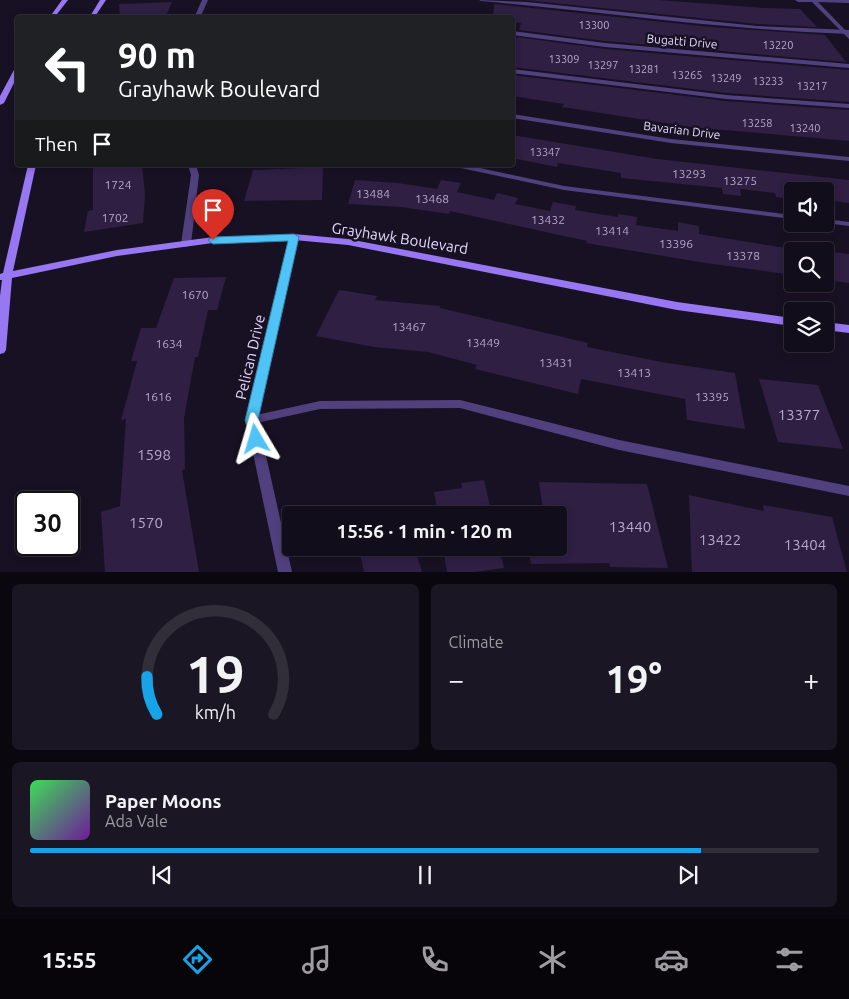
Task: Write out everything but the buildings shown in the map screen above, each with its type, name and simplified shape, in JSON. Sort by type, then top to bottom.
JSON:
[{"type":"street","points":[[53,15],[65,0]]},
{"type":"street","points":[[93,15],[103,0]]},
{"type":"street","points":[[198,15],[205,0]]},
{"type":"street","points":[[798,0],[849,1]]},
{"type":"street","points":[[813,0],[849,37]]},
{"type":"street","name":"Bugatti Drive","points":[[515,33],[605,46],[849,66]]},
{"type":"street","points":[[0,103],[15,74]]},
{"type":"street","name":"Bavarian Drive","points":[[515,116],[671,141],[849,159]]},
{"type":"street","points":[[0,350],[4,276],[31,167]]},
{"type":"street","points":[[186,244],[195,175],[193,167]]},
{"type":"street","name":"Grayhawk Boulevard","points":[[4,276],[117,253],[213,240],[294,237],[348,242],[677,306],[784,321]]},
{"type":"street","name":"Pelican Drive","points":[[285,572],[252,420],[294,237]]},
{"type":"street","points":[[834,327],[849,329]]},
{"type":"lane","points":[[481,0],[534,4],[719,25],[846,32]]},
{"type":"lane","points":[[515,71],[726,97],[849,106]]},
{"type":"lane","points":[[465,167],[564,188],[784,216]]},
{"type":"lane","points":[[834,222],[849,224]]},
{"type":"lane","points":[[252,420],[320,405],[460,404],[619,445],[849,491]]},
{"type":"route","points":[[213,240],[294,237],[252,420],[256,439]]}]
